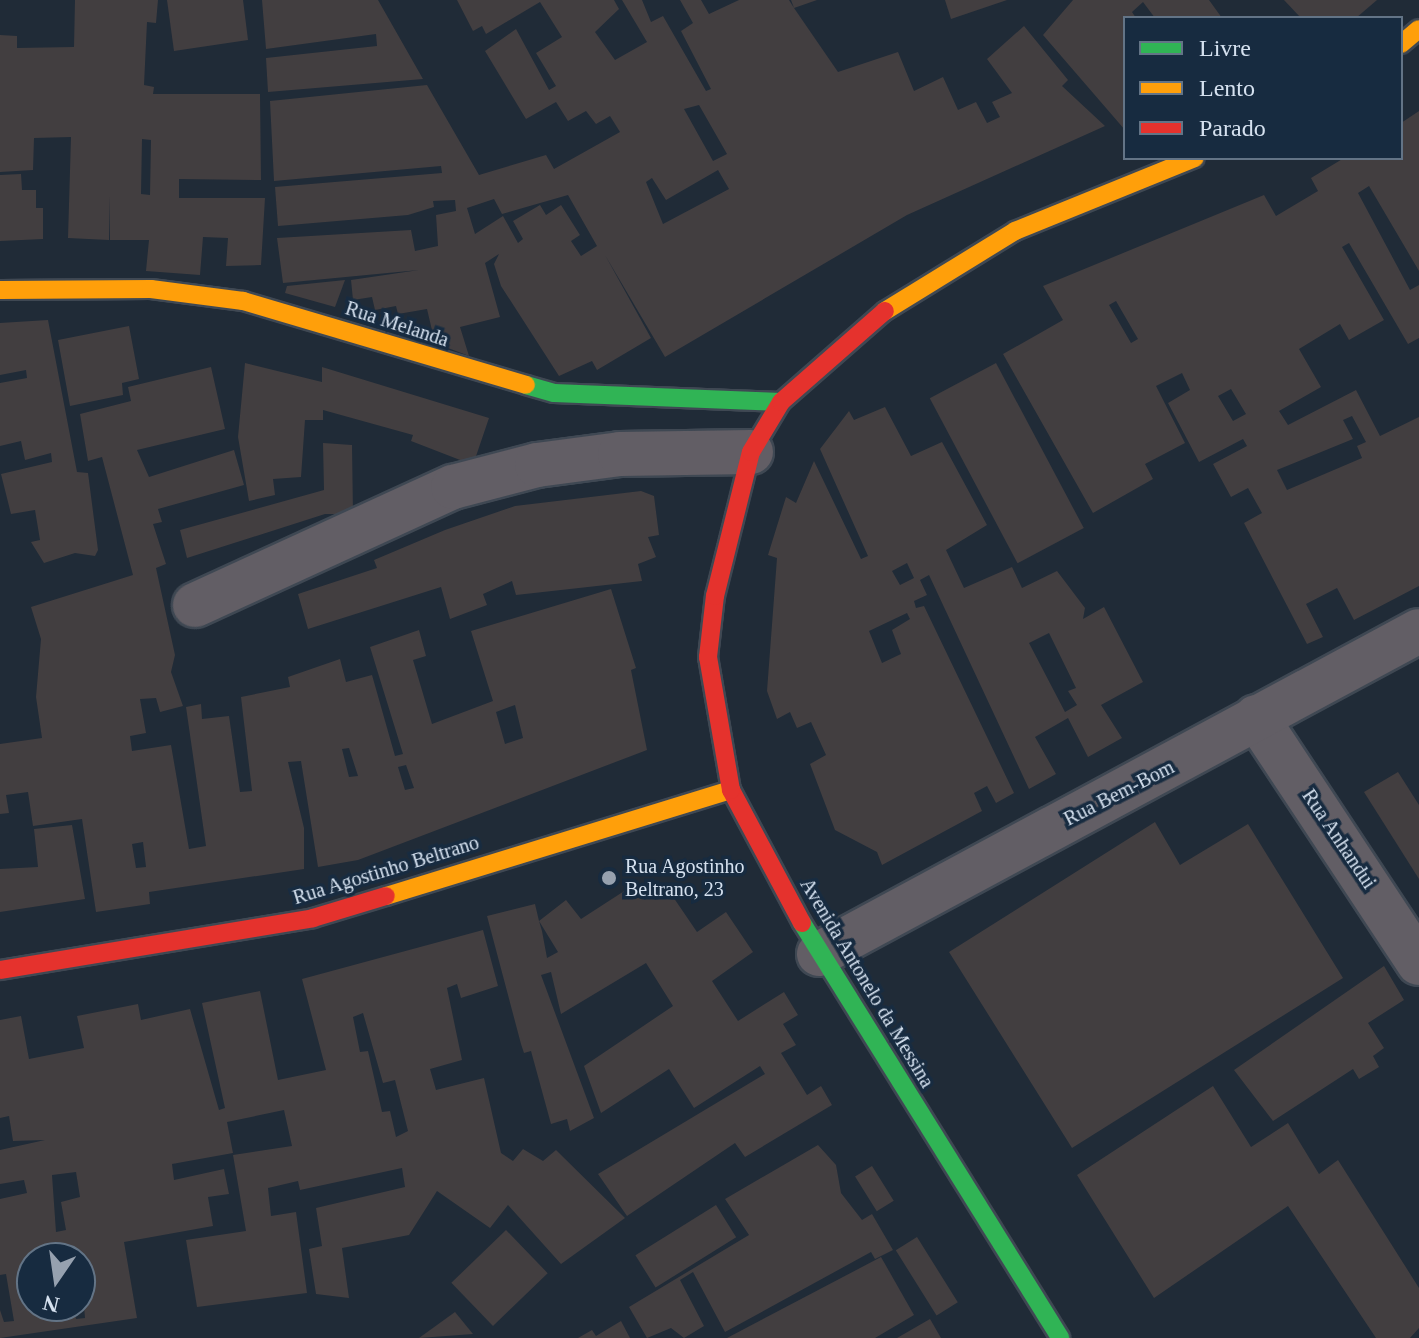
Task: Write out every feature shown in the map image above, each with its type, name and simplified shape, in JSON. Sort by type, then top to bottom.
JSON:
[{"type":"street","name":"Avenida Antonelo da Messina","points":[[1060,1338],[819,954],[731,790],[708,657],[726,539],[751,452],[781,402],[824,357],[901,299],[1015,231],[1190,160]]},
{"type":"street","name":"Rua Melanda","points":[[0,290],[151,289],[243,301],[554,393],[781,402]]},
{"type":"street","points":[[195,605],[453,487],[537,465],[620,454],[751,452]]},
{"type":"street","name":"Rua Bem-Bom","points":[[819,954],[1419,631]]},
{"type":"street","name":"Rua Anhandui","points":[[1256,717],[1419,963]]},
{"type":"street","name":"Rua Agostinho Beltrano","points":[[0,970],[313,918],[731,790]]},
{"type":"building","points":[[75,0],[158,0],[156,23],[147,22],[144,85],[154,87],[153,94],[260,94],[261,180],[179,179],[179,198],[265,198],[261,265],[226,266],[228,238],[203,237],[200,275],[146,271],[149,240],[110,240],[109,196],[109,240],[68,238],[71,137],[34,138],[33,170],[0,172],[0,35],[17,36],[17,48],[74,47]],"holes":[[[142,139],[151,140],[150,195],[141,194]]]},
{"type":"building","points":[[167,0],[243,0],[248,40],[174,51]]},
{"type":"building","points":[[262,0],[378,0],[423,79],[268,92],[266,58],[377,46],[376,34],[266,49]]},
{"type":"building","points":[[457,0],[614,0],[619,9],[595,32],[615,60],[647,42],[622,0],[642,0],[651,22],[663,16],[706,91],[711,89],[681,31],[693,23],[680,0],[701,0],[709,14],[739,0],[789,0],[838,72],[898,52],[914,91],[943,77],[958,110],[976,102],[987,123],[1000,117],[992,102],[1012,93],[987,59],[1024,26],[1068,80],[1062,86],[1105,126],[907,215],[665,357],[605,255],[651,338],[597,370],[592,361],[559,376],[501,286],[494,264],[499,254],[485,263],[500,317],[460,327],[469,356],[435,343],[427,309],[398,314],[396,306],[375,310],[372,297],[353,300],[351,280],[419,270],[283,283],[277,238],[411,230],[415,251],[438,246],[436,215],[456,211],[455,200],[433,201],[434,207],[408,215],[278,226],[275,187],[442,173],[441,166],[274,181],[270,101],[427,85],[479,175],[546,155],[554,169],[620,132],[610,116],[596,124],[586,111],[568,121],[556,102],[526,119],[485,51],[516,29],[549,90],[556,86],[536,53],[562,37],[540,2],[486,34],[482,26],[473,31]],"holes":[[[699,105],[727,154],[713,161],[684,109]],[[718,170],[729,189],[663,224],[646,182],[652,178],[666,200]],[[568,195],[597,246],[581,256],[571,241],[580,235],[561,205],[546,215],[540,205],[513,221],[523,239],[518,243],[503,216],[475,234],[467,208],[494,199],[502,214]]]},
{"type":"building","points":[[791,0],[817,0],[794,8]]},
{"type":"building","points":[[945,0],[1007,0],[951,19]]},
{"type":"building","points":[[1073,0],[1209,0],[1221,16],[1154,16],[1143,2],[1132,12],[1135,16],[1123,16],[1123,128],[1043,35]]},
{"type":"building","points":[[1284,0],[1377,0],[1358,16],[1299,16]]},
{"type":"building","points":[[1419,111],[1419,271],[1369,186],[1358,193],[1410,290],[1419,285],[1419,338],[1408,344],[1349,243],[1342,247],[1384,320],[1349,340],[1340,324],[1299,349],[1321,387],[1279,411],[1288,425],[1356,390],[1380,436],[1419,417],[1419,586],[1354,620],[1337,588],[1306,604],[1323,637],[1307,644],[1244,523],[1262,513],[1248,488],[1231,497],[1213,464],[1247,446],[1243,439],[1199,462],[1168,403],[1190,390],[1182,373],[1156,386],[1185,443],[1145,464],[1153,479],[1093,513],[1003,354],[1063,320],[1043,286],[1264,195],[1276,216],[1318,191],[1311,178],[1341,160],[1403,160],[1403,122]],"holes":[[[1116,301],[1138,339],[1131,343],[1109,305]],[[1231,389],[1246,414],[1233,421],[1218,396]],[[1352,416],[1366,442],[1357,446],[1362,458],[1287,490],[1277,470],[1353,439],[1343,420]]]},
{"type":"building","points":[[21,174],[22,190],[36,190],[36,208],[43,208],[43,239],[0,241],[0,175]]},
{"type":"building","points":[[345,280],[335,307],[285,293],[287,286]]},
{"type":"building","points":[[48,320],[77,472],[88,473],[98,550],[95,556],[75,553],[44,563],[31,542],[40,540],[35,510],[11,514],[1,474],[52,462],[51,453],[25,460],[21,441],[0,446],[0,383],[27,378],[26,370],[0,375],[0,323]]},
{"type":"building","points":[[129,326],[139,379],[122,383],[123,395],[70,406],[58,340]]},
{"type":"building","points":[[245,363],[322,382],[322,367],[489,418],[473,465],[411,441],[413,435],[323,410],[323,420],[305,420],[301,477],[273,479],[275,495],[249,501],[238,437]]},
{"type":"building","points":[[996,363],[1084,528],[1018,563],[930,398]]},
{"type":"building","points":[[211,367],[225,429],[137,450],[149,477],[234,450],[244,485],[158,509],[162,522],[153,524],[166,564],[156,568],[175,655],[171,672],[183,706],[160,712],[156,698],[140,699],[146,733],[130,736],[132,751],[171,745],[189,849],[206,846],[186,707],[201,704],[202,719],[229,716],[240,792],[252,791],[241,697],[290,687],[288,677],[340,659],[346,682],[372,675],[395,756],[403,754],[370,647],[419,630],[426,656],[413,660],[432,724],[493,701],[471,631],[611,589],[636,668],[631,670],[647,750],[358,860],[318,867],[301,761],[288,762],[304,828],[304,869],[149,892],[150,904],[96,912],[82,819],[33,826],[28,792],[6,795],[9,813],[0,814],[0,744],[42,738],[36,697],[41,639],[31,607],[133,575],[102,457],[88,461],[80,414],[131,401],[128,387]],"holes":[[[515,705],[523,738],[505,744],[496,712]],[[349,748],[358,776],[349,777],[342,749]],[[406,765],[414,788],[405,790],[398,767]],[[143,842],[146,867],[136,868],[132,844]]]},
{"type":"building","points":[[885,407],[911,456],[942,442],[987,525],[946,550],[964,588],[1012,567],[1022,588],[1057,571],[1085,608],[1083,619],[1104,607],[1143,682],[1101,705],[1122,738],[1088,757],[1068,718],[1035,737],[1056,774],[1029,789],[929,575],[920,580],[927,595],[914,601],[916,608],[924,606],[1014,793],[996,803],[987,786],[974,793],[982,811],[882,865],[877,852],[835,830],[810,764],[826,755],[811,722],[797,728],[790,712],[777,719],[767,691],[777,558],[768,555],[786,497],[796,503],[814,461],[861,559],[868,556],[820,449],[849,411],[854,420]],"holes":[[[907,563],[914,578],[900,585],[892,571]],[[907,613],[910,619],[892,630],[901,654],[882,663],[869,631]],[[1049,633],[1076,688],[1068,691],[1077,705],[1065,712],[1029,643]]]},
{"type":"building","points":[[323,443],[352,445],[353,514],[325,514],[187,558],[180,530],[324,490]]},
{"type":"building","points":[[641,491],[654,496],[659,535],[648,537],[656,557],[638,564],[642,581],[516,595],[512,581],[483,594],[487,605],[450,619],[441,587],[308,629],[298,594],[377,568],[374,560],[445,530],[515,506]]},
{"type":"building","points":[[1398,772],[1419,805],[1419,879],[1364,792]]},
{"type":"building","points":[[1155,822],[1180,865],[1248,824],[1343,978],[1072,1148],[949,952]]},
{"type":"building","points":[[72,825],[85,899],[0,912],[0,869],[38,867],[34,829]]},
{"type":"building","points":[[632,886],[636,893],[667,888],[697,932],[726,912],[753,952],[712,981],[738,1021],[784,992],[798,1015],[783,1024],[796,1045],[781,1053],[807,1095],[821,1086],[832,1105],[745,1157],[735,1143],[627,1216],[598,1174],[765,1074],[760,1066],[694,1108],[669,1069],[601,1113],[584,1066],[673,1006],[646,963],[561,1014],[551,972],[541,975],[594,1118],[570,1131],[567,1119],[551,1124],[531,1051],[524,1053],[521,1044],[487,916],[535,904],[539,921],[566,900],[581,919]],"holes":[[[539,921],[558,952],[547,958]]]},
{"type":"building","points":[[483,930],[498,986],[461,998],[457,984],[447,988],[462,1060],[430,1069],[436,1090],[484,1078],[501,1153],[513,1161],[523,1149],[543,1161],[556,1150],[625,1218],[561,1264],[508,1205],[490,1228],[437,1191],[409,1235],[342,1248],[349,1298],[316,1294],[309,1249],[322,1246],[316,1208],[405,1187],[402,1168],[300,1190],[298,1181],[268,1188],[271,1216],[296,1212],[307,1293],[197,1307],[186,1240],[246,1231],[233,1155],[292,1146],[284,1110],[227,1122],[233,1153],[172,1164],[174,1180],[224,1169],[229,1194],[208,1197],[213,1226],[124,1242],[137,1318],[0,1338],[0,1310],[4,1322],[14,1321],[6,1274],[0,1275],[0,1199],[27,1193],[24,1180],[0,1184],[0,1150],[45,1140],[13,1141],[9,1116],[0,1118],[0,1020],[21,1016],[29,1059],[84,1048],[77,1016],[138,1004],[141,1020],[190,1009],[219,1110],[225,1108],[202,1003],[260,991],[278,1080],[326,1070],[302,979]],"holes":[[[363,1013],[383,1083],[395,1080],[408,1131],[396,1137],[390,1111],[382,1112],[368,1051],[360,1052],[353,1017]],[[76,1172],[80,1197],[61,1202],[66,1230],[56,1232],[52,1175]]]},
{"type":"building","points":[[1384,966],[1404,1000],[1368,1023],[1384,1048],[1373,1056],[1379,1067],[1359,1079],[1353,1069],[1273,1121],[1234,1070]]},
{"type":"building","points":[[1213,1086],[1251,1147],[1288,1123],[1319,1174],[1338,1160],[1419,1288],[1419,1328],[1410,1338],[1376,1338],[1288,1206],[1154,1298],[1077,1175]]},
{"type":"building","points":[[818,1145],[836,1165],[841,1193],[862,1220],[872,1214],[893,1250],[875,1259],[871,1252],[725,1332],[693,1272],[680,1280],[704,1326],[684,1338],[671,1328],[647,1338],[629,1307],[749,1235],[725,1199]]},
{"type":"building","points":[[872,1166],[894,1201],[877,1211],[855,1177]]},
{"type":"building","points":[[716,1205],[736,1237],[656,1288],[635,1255]]},
{"type":"building","points":[[506,1230],[548,1273],[493,1326],[451,1283]]},
{"type":"building","points":[[917,1237],[958,1302],[937,1316],[896,1250]]},
{"type":"building","points":[[881,1257],[914,1315],[875,1338],[727,1338]]},
{"type":"building","points":[[455,1312],[473,1334],[419,1338]]},
{"type":"building","points":[[930,1319],[941,1338],[897,1338]]},
{"type":"building","points":[[621,1321],[630,1338],[578,1338],[592,1330],[596,1336]]},
{"type":"traffic: fast","points":[[526,385],[554,393],[781,402]]},
{"type":"traffic: fast","points":[[802,923],[1060,1338]]},
{"type":"traffic: slow","points":[[1403,42],[1419,29]]},
{"type":"traffic: slow","points":[[885,311],[1015,231],[1190,160]]},
{"type":"traffic: slow","points":[[0,290],[151,289],[243,301],[526,385]]},
{"type":"traffic: slow","points":[[386,896],[731,790]]},
{"type":"traffic: jam","points":[[802,923],[731,790],[708,657],[715,596],[751,452],[781,402],[885,311]]},
{"type":"traffic: jam","points":[[0,970],[313,918],[386,896]]},
{"type":"place","name":"Rua Agostinho Beltrano, 23","points":[[609,878]]}]
